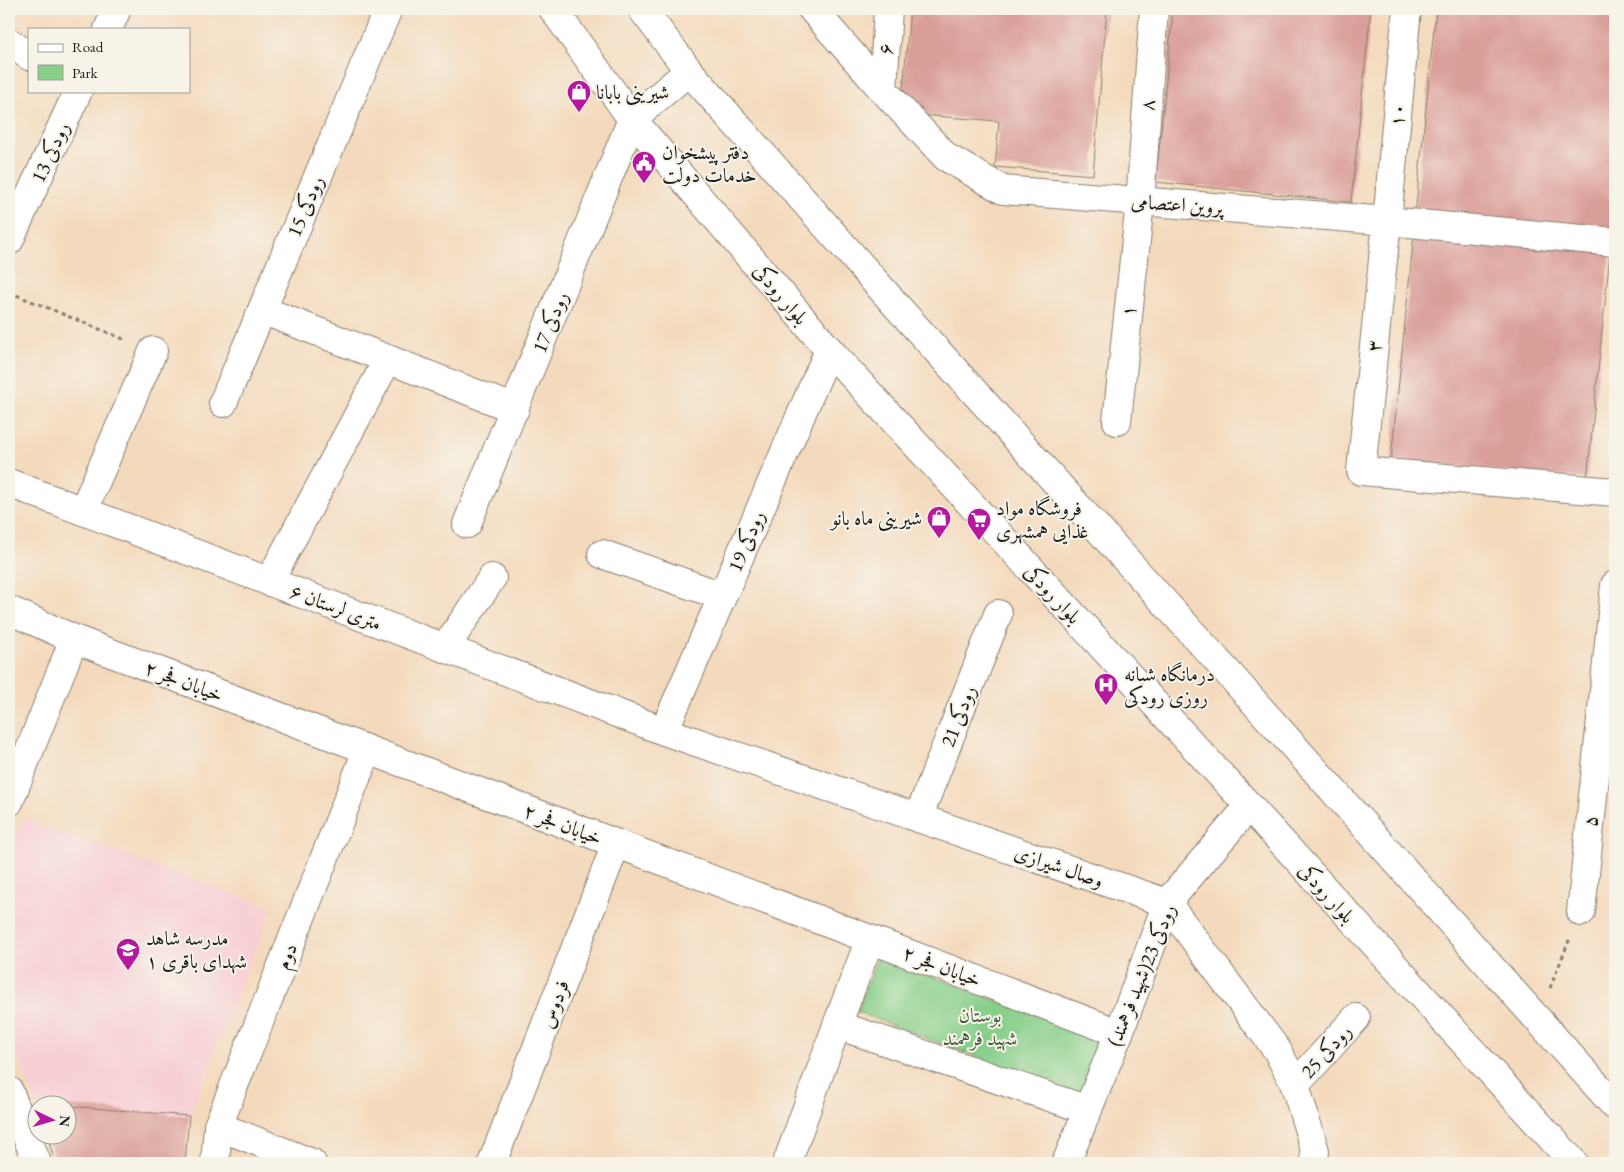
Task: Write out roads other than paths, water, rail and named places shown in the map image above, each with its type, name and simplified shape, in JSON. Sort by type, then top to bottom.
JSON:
[{"type":"street","points":[[108,28],[117,9]]},
{"type":"street","name":"رودکی 15","points":[[223,403],[388,9]]},
{"type":"street","name":"بلوار رودکی","points":[[553,9],[632,119],[829,350],[1249,806],[1574,1163]]},
{"type":"street","points":[[642,9],[689,71],[902,312],[1213,656],[1615,1106]]},
{"type":"street","name":"پروین اعتصامی","points":[[812,9],[882,90],[946,157],[1003,190],[1387,221],[1615,242]]},
{"type":"street","name":"۶","points":[[882,90],[888,9]]},
{"type":"street","name":"۸","points":[[1140,202],[1154,9]]},
{"type":"street","name":"۱۰","points":[[1387,221],[1407,9]]},
{"type":"street","points":[[9,42],[28,55]]},
{"type":"street","points":[[632,119],[689,71]]},
{"type":"street","name":"رودکی 13","points":[[11,229],[78,92]]},
{"type":"street","name":"رودکی 17","points":[[467,524],[632,119]]},
{"type":"street","name":"۱","points":[[1116,420],[1140,202]]},
{"type":"street","name":"۳","points":[[1387,221],[1361,471],[1615,492]]},
{"type":"street","points":[[262,310],[515,408]]},
{"type":"street","name":"رودکی 19","points":[[664,731],[829,350]]},
{"type":"street","points":[[83,511],[153,351]]},
{"type":"street","points":[[269,582],[388,359]]},
{"type":"street","name":"۶ متری لرستان","points":[[9,483],[664,731]]},
{"type":"street","points":[[602,554],[722,596]]},
{"type":"street","points":[[445,648],[492,578]]},
{"type":"street","name":"۵","points":[[1581,912],[1615,585]]},
{"type":"street","name":"خیابان فجر ۲","points":[[9,610],[74,639],[367,751],[1119,1033]]},
{"type":"street","name":"رودکی 21","points":[[918,818],[998,614]]},
{"type":"street","points":[[9,802],[74,639]]},
{"type":"street","name":"وصال شیرازی","points":[[664,731],[1167,903]]},
{"type":"street","name":"دوم","points":[[215,1163],[218,1126],[367,751]]},
{"type":"street","name":"رودکی 23(شهید فرهمند)","points":[[1066,1163],[1119,1033],[1167,903],[1249,806]]},
{"type":"street","name":"فردوس","points":[[492,1163],[616,844]]},
{"type":"street","points":[[1167,903],[1277,1050],[1295,1085],[1315,1151],[1314,1163]]},
{"type":"street","points":[[786,1163],[870,939]]},
{"type":"street","name":"رودکی 25","points":[[1295,1085],[1356,1018]]},
{"type":"street","points":[[837,1025],[1088,1110]]},
{"type":"street","points":[[11,1101],[36,1160],[35,1163]]},
{"type":"street","points":[[218,1126],[312,1163]]},
{"type":"place","name":"شیرینی بابانا","points":[[579,113]]},
{"type":"place","name":"دفتر پیشخوان خدمات دولت","points":[[644,184]]},
{"type":"place","name":"شیرینی ماه بانو","points":[[939,539]]},
{"type":"place","name":"فروشگاه مواد غذایی همشهری","points":[[979,541]]},
{"type":"place","name":"درمانگاه شبانه روزی رودکی","points":[[1106,706]]},
{"type":"place","name":"مدرسه شاهد شهدای باقری ۱","points":[[128,971]]},
{"type":"park label","name":"بوستان شهید فرهمند","points":[[980,1026]]}]
